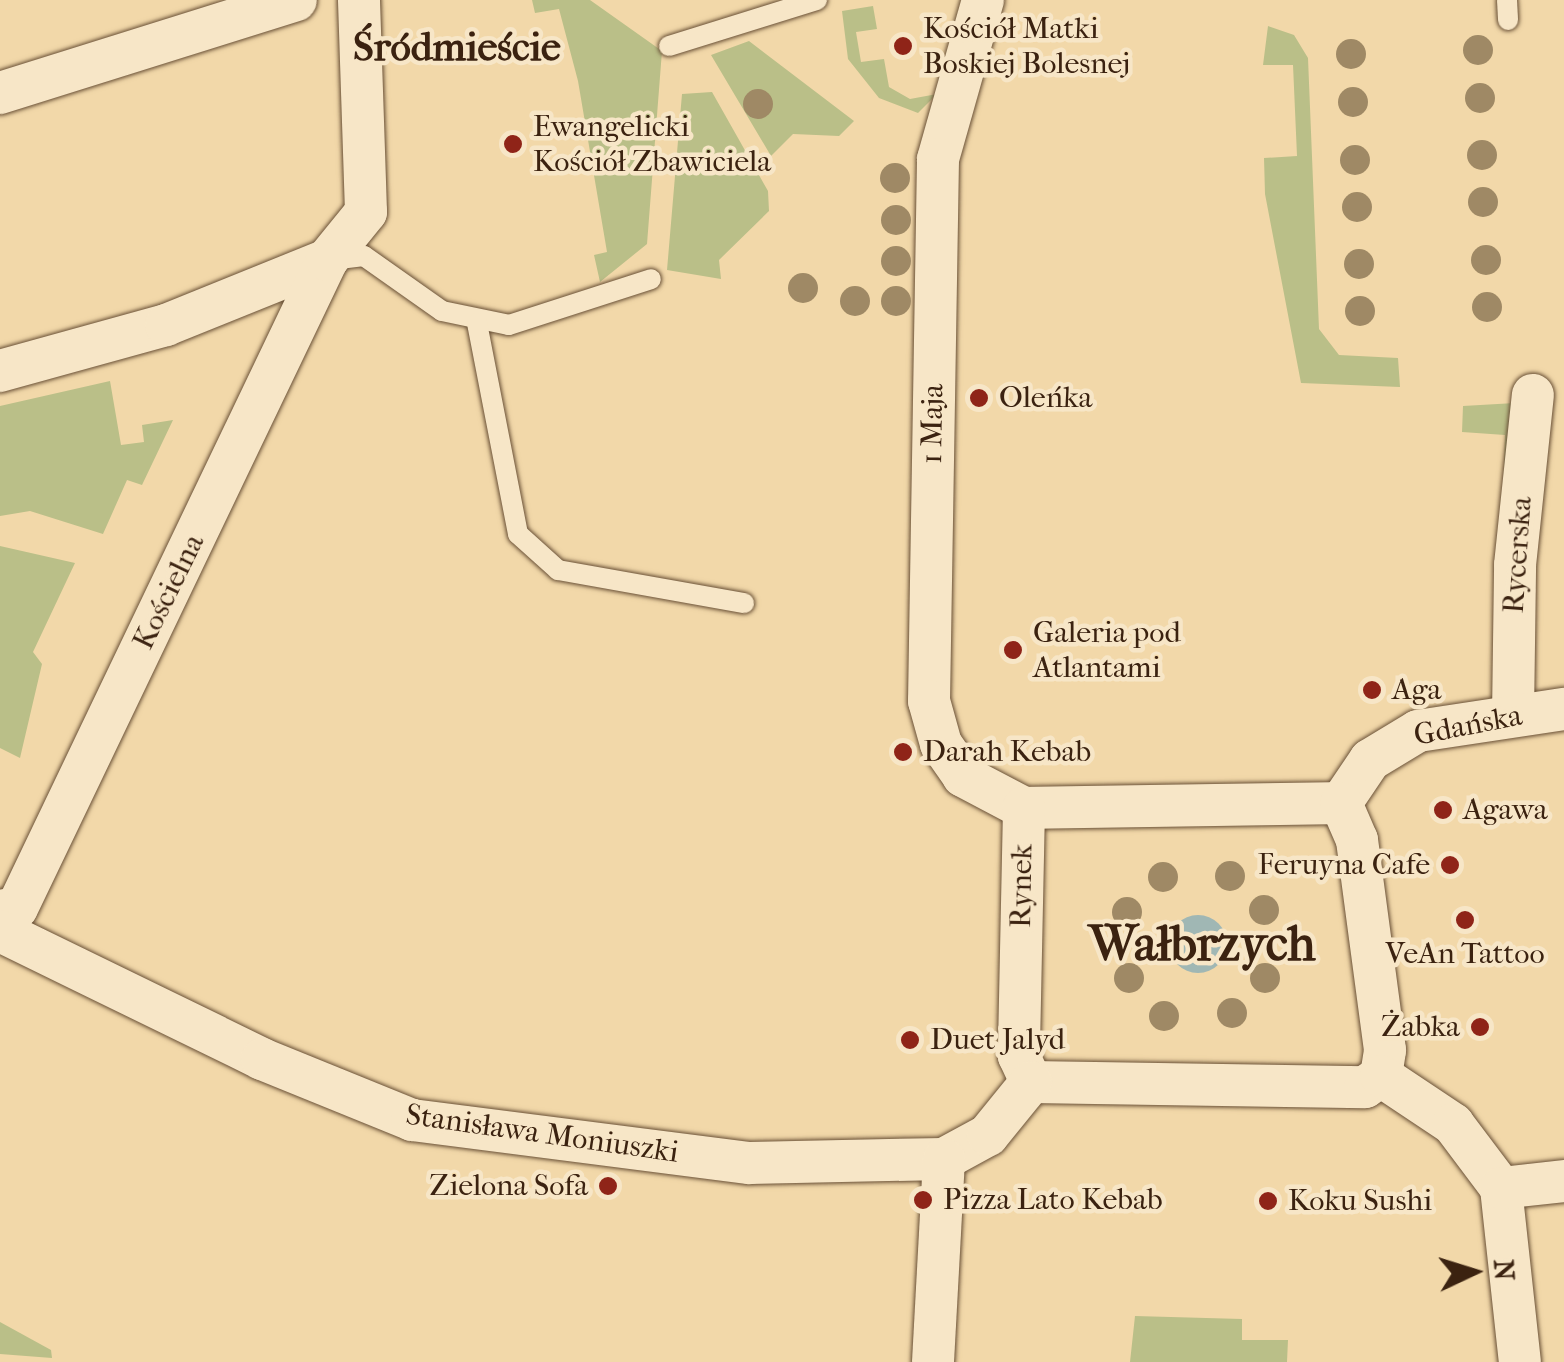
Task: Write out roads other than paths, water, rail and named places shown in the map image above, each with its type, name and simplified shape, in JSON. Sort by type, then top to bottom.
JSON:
[{"type":"street","points":[[0,93],[296,0]]},
{"type":"street","points":[[0,371],[166,325],[328,260],[366,212],[358,0]]},
{"type":"street","name":"1 Maja","points":[[982,10],[938,159],[929,702],[964,776],[1024,808]]},
{"type":"street","name":"Kościelna","points":[[0,911],[17,908],[328,260]]},
{"type":"street","name":"Rycerska","points":[[1513,715],[1514,565],[1533,395]]},
{"type":"street","name":"Gdańska","points":[[1340,803],[1391,744],[1513,715],[1564,709]]},
{"type":"street","points":[[1340,803],[1357,840],[1381,1076]]},
{"type":"street","name":"Rynek","points":[[1031,1082],[1019,1056],[1024,808],[1340,803]]},
{"type":"street","name":"Stanisława Moniuszki","points":[[0,931],[262,1059],[412,1120],[772,1164],[944,1159],[988,1134],[1031,1082]]},
{"type":"street","points":[[1031,1082],[1365,1087],[1381,1076]]},
{"type":"street","points":[[1381,1076],[1454,1124],[1501,1188],[1520,1362]]},
{"type":"street","points":[[933,1362],[943,1260],[944,1159]]},
{"type":"street","points":[[1501,1188],[1564,1181]]},
{"type":"lane","points":[[669,46],[818,0]]},
{"type":"lane","points":[[328,260],[364,256],[442,311],[476,322],[509,324],[651,279]]},
{"type":"lane","points":[[476,322],[518,534],[558,570],[744,603]]},
{"type":"water","points":[[1198,915],[1218,924],[1227,944],[1218,964],[1198,973],[1178,964],[1169,944],[1178,924]]},
{"type":"place","name":"Kościół Matki Boskiej Bolesnej","points":[[903,46]]},
{"type":"place","name":"Ewangelicki Kościół Zbawiciela","points":[[513,144]]},
{"type":"place","name":"Oleńka","points":[[979,398]]},
{"type":"place","name":"Galeria pod Atlantami","points":[[1013,650]]},
{"type":"place","name":"Aga","points":[[1372,690]]},
{"type":"place","name":"Darah Kebab","points":[[903,752]]},
{"type":"place","name":"Agawa","points":[[1443,810]]},
{"type":"place","name":"Feruyna Cafe","points":[[1450,865]]},
{"type":"place","name":"VeAn Tattoo","points":[[1465,920]]},
{"type":"place","name":"Żabka","points":[[1480,1027]]},
{"type":"place","name":"Duet Jalyd","points":[[910,1040]]},
{"type":"place","name":"Zielona Sofa","points":[[608,1186]]},
{"type":"place","name":"Pizza Lato Kebab","points":[[923,1200]]},
{"type":"place","name":"Koku Sushi","points":[[1268,1201]]},
{"type":"district","name":"Śródmieście","points":[[457,47]]},
{"type":"district","name":"Wałbrzych","points":[[1202,944]]}]
